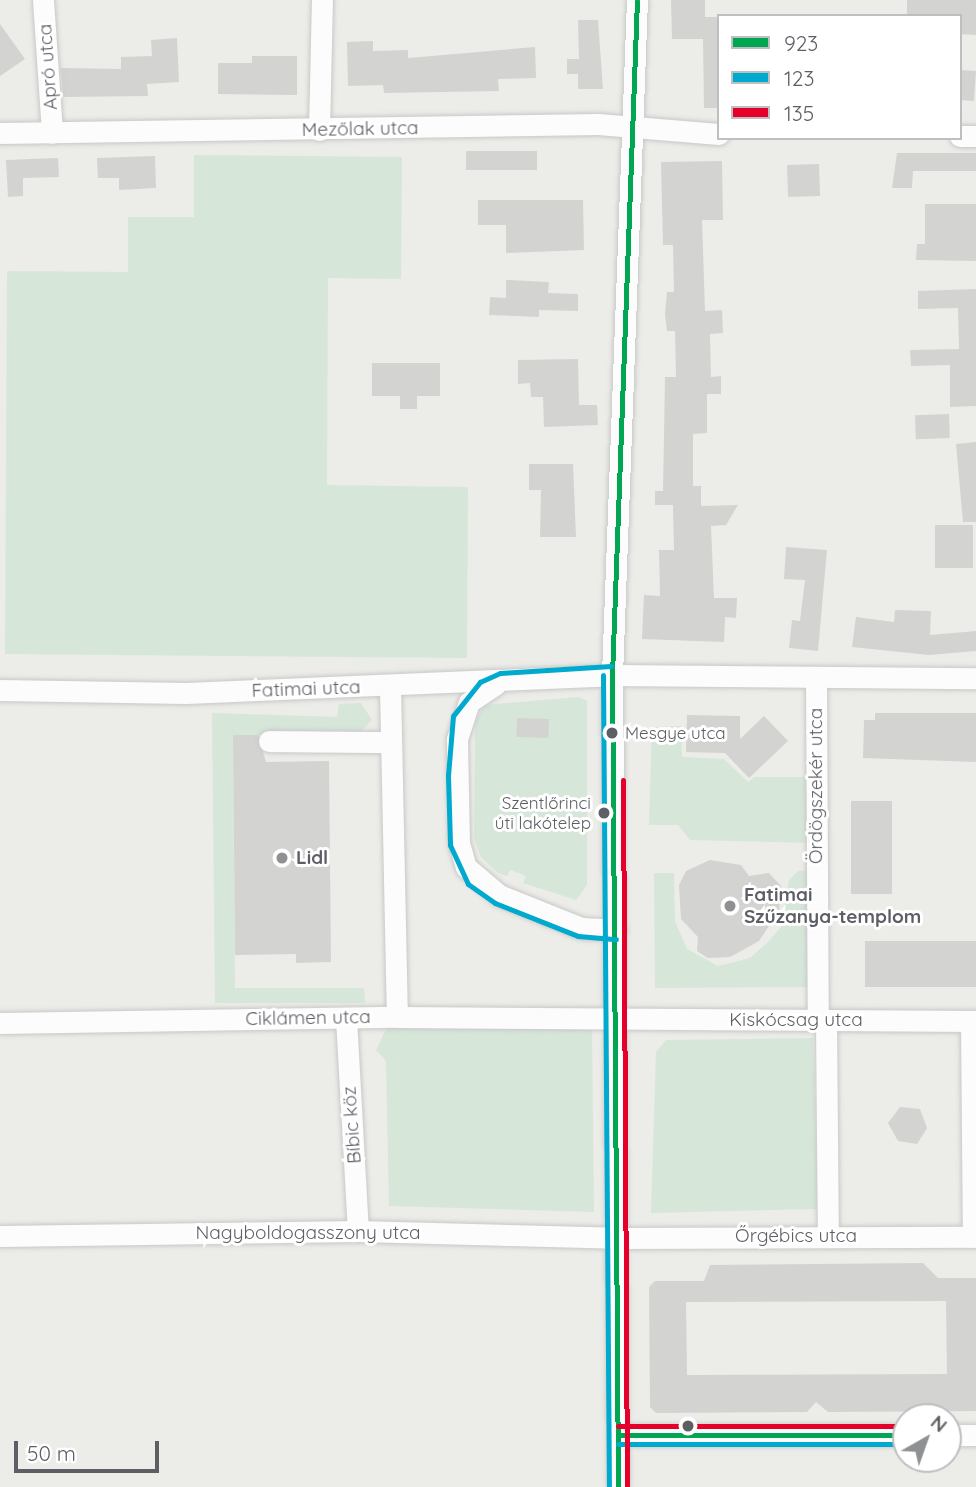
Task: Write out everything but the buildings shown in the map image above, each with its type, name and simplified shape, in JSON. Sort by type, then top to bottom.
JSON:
[{"type":"street","name":"Apró utca","points":[[44,0],[52,133]]},
{"type":"street","points":[[319,130],[322,0]]},
{"type":"street","points":[[618,1487],[616,930],[612,675],[637,0]]},
{"type":"street","name":"Mezőlak utca","points":[[0,134],[598,124],[632,129],[717,134]]},
{"type":"street","points":[[612,675],[976,678]]},
{"type":"street","name":"Fatimai utca","points":[[0,690],[126,694],[390,687],[612,675]]},
{"type":"street","name":"Ördögszekér utca","points":[[817,678],[828,1235]]},
{"type":"street","points":[[501,682],[475,695],[459,727],[459,843],[466,867],[499,895],[582,928],[616,930]]},
{"type":"street","points":[[390,687],[397,1017]]},
{"type":"street","points":[[268,741],[390,742]]},
{"type":"street","name":"Ciklámen utca","points":[[0,1023],[397,1017],[616,1017]]},
{"type":"street","name":"Kiskócsag utca","points":[[616,1017],[973,1021]]},
{"type":"street","name":"Bíbic köz","points":[[346,1018],[358,1231]]},
{"type":"street","points":[[973,1021],[975,1237]]},
{"type":"street","name":"Nagyboldogasszony utca","points":[[0,1236],[358,1231],[617,1238]]},
{"type":"street","name":"Őrgébics utca","points":[[617,1238],[828,1235],[975,1237]]},
{"type":"street","points":[[618,1435],[892,1435]]},
{"type":"green space","points":[[194,155],[402,157],[401,279],[328,278],[327,485],[468,487],[467,658],[5,654],[7,271],[128,272],[128,217],[194,217]]},
{"type":"green space","points":[[579,697],[587,701],[587,885],[576,900],[523,883],[526,876],[510,870],[507,876],[498,873],[481,857],[474,838],[475,722],[485,705]]},
{"type":"green space","points":[[361,703],[372,720],[358,735],[233,735],[235,988],[364,988],[365,1003],[215,1003],[212,713],[337,717],[339,704]]},
{"type":"green space","points":[[681,726],[682,757],[724,759],[748,782],[754,777],[813,777],[813,843],[690,840],[678,825],[649,825],[652,727]]},
{"type":"green space","points":[[813,870],[814,987],[655,988],[654,873],[674,873],[675,921],[687,949],[718,966],[750,958],[769,941],[781,927],[789,880],[798,871]]},
{"type":"green space","points":[[387,1027],[592,1027],[594,1212],[389,1206],[386,1061],[376,1050]]},
{"type":"green space","points":[[813,1038],[818,1209],[651,1213],[656,1052],[666,1040]]},
{"type":"transit line","name":"923","points":[[618,1487],[612,675],[637,0]]},
{"type":"transit line","name":"123","points":[[611,666],[500,673],[480,682],[453,716],[448,776],[450,845],[468,884],[495,903],[578,936],[616,939]]},
{"type":"transit line","name":"123","points":[[603,675],[609,1487]]},
{"type":"transit line","name":"135","points":[[623,780],[627,1487]]},
{"type":"transit line","name":"135","points":[[618,1426],[892,1426]]},
{"type":"transit line","name":"923","points":[[618,1435],[892,1435]]},
{"type":"transit line","name":"123","points":[[618,1444],[892,1444]]},
{"type":"place","name":"Mesgye utca","points":[[612,733]]},
{"type":"place","name":"Szentlőrinci úti lakótelep","points":[[604,813]]},
{"type":"place","name":"Lidl","points":[[282,858]]},
{"type":"place","name":"Fatimai Szűzanya-templom","points":[[730,906]]}]
